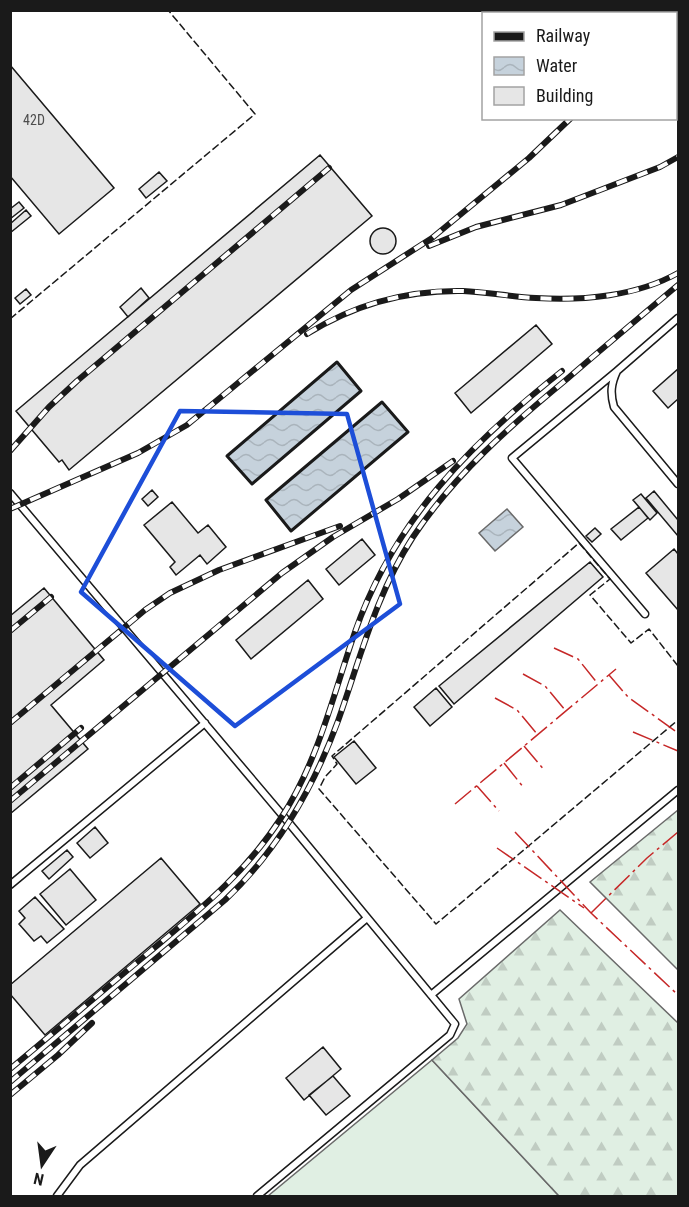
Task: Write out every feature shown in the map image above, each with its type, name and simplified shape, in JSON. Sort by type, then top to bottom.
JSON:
[{"type":"lane","points":[[645,614],[512,458],[678,318]]},
{"type":"lane","points":[[617,371],[611,383],[614,407],[678,484]]},
{"type":"lane","points":[[10,493],[455,1024],[450,1035],[257,1197]]},
{"type":"lane","points":[[10,885],[205,723]]},
{"type":"lane","points":[[431,995],[678,790]]},
{"type":"lane","points":[[57,1197],[80,1164],[367,918]]},
{"type":"highlighted area","points":[[180,411],[347,414],[400,604],[235,726],[81,592]]},
{"type":"green space","points":[[678,810],[678,970],[590,882]]},
{"type":"green space","points":[[560,910],[678,1023],[678,1196],[559,1196],[432,1060],[458,1038],[467,1024],[459,999]]},
{"type":"green space","points":[[432,1060],[559,1196],[268,1196]]},
{"type":"water","points":[[337,362],[361,391],[252,484],[227,456]]},
{"type":"water","points":[[382,402],[408,432],[291,531],[266,500]]},
{"type":"water","points":[[507,509],[523,527],[495,551],[479,533]]},
{"type":"building","points":[[10,65],[114,188],[59,234],[10,176]]},
{"type":"building","points":[[320,155],[372,216],[69,470],[62,460],[59,462],[16,411]]},
{"type":"building","points":[[159,172],[167,181],[146,198],[139,189]]},
{"type":"building","points":[[19,202],[24,208],[10,219],[10,209]]},
{"type":"building","points":[[26,210],[31,216],[10,233],[10,224]]},
{"type":"building","points":[[383,228],[392,232],[396,241],[392,250],[383,254],[374,250],[370,241],[374,232]]},
{"type":"building","points":[[141,288],[149,298],[128,317],[120,307]]},
{"type":"building","points":[[26,289],[31,295],[20,304],[15,298]]},
{"type":"building","points":[[536,325],[552,344],[471,413],[455,393]]},
{"type":"building","points":[[678,369],[678,399],[668,408],[653,391]]},
{"type":"building","points":[[152,490],[158,497],[148,506],[142,499]]},
{"type":"building","points":[[654,491],[678,520],[678,536],[646,498]]},
{"type":"building","points":[[641,494],[657,513],[650,520],[633,500]]},
{"type":"building","points":[[172,502],[198,533],[208,525],[226,547],[207,564],[200,555],[176,575],[170,567],[175,562],[144,525]]},
{"type":"building","points":[[639,507],[648,518],[621,540],[611,529]]},
{"type":"building","points":[[595,528],[601,534],[592,542],[586,536]]},
{"type":"building","points":[[362,539],[375,555],[339,585],[326,569]]},
{"type":"building","points":[[674,549],[678,554],[678,610],[646,573]]},
{"type":"building","points":[[590,562],[603,577],[454,704],[439,686]]},
{"type":"building","points":[[308,580],[323,599],[251,659],[236,640]]},
{"type":"building","points":[[44,588],[104,660],[51,705],[88,749],[10,814],[10,616]]},
{"type":"building","points":[[436,688],[452,707],[430,726],[414,707]]},
{"type":"building","points":[[354,741],[376,768],[356,784],[334,757]]},
{"type":"building","points":[[95,827],[108,843],[90,858],[77,843]]},
{"type":"building","points":[[67,850],[73,857],[49,879],[42,871]]},
{"type":"building","points":[[161,858],[200,904],[45,1035],[10,994],[10,985]]},
{"type":"building","points":[[70,869],[96,900],[66,925],[40,894]]},
{"type":"building","points":[[35,897],[64,929],[47,943],[41,936],[34,941],[19,924],[25,918],[19,911]]},
{"type":"building","points":[[323,1047],[341,1069],[304,1100],[286,1078]]},
{"type":"building","points":[[333,1076],[350,1096],[326,1115],[309,1095]]},
{"type":"railway","points":[[10,509],[138,453],[187,425],[351,290],[432,238],[529,158],[569,120]]},
{"type":"railway","points":[[429,246],[476,227],[561,205],[660,167],[678,157]]},
{"type":"railway","points":[[10,451],[49,407],[77,381],[329,168]]},
{"type":"railway","points":[[307,334],[344,314],[402,296],[463,291],[572,299],[627,292],[662,281],[678,273]]},
{"type":"railway","points":[[10,1082],[225,900],[261,861],[292,818],[317,771],[338,721],[370,627],[389,581],[413,537],[429,514],[465,472],[504,433],[678,285]]},
{"type":"railway","points":[[10,1069],[202,907],[252,857],[281,818],[305,774],[324,728],[355,632],[371,592],[391,554],[439,486],[467,456],[497,426],[562,371]]},
{"type":"railway","points":[[10,801],[282,573],[333,537],[398,499],[453,461]]},
{"type":"railway","points":[[10,723],[145,610],[170,593],[219,570],[340,526]]},
{"type":"railway","points":[[10,631],[51,597]]},
{"type":"railway","points":[[10,788],[81,728]]},
{"type":"railway","points":[[10,1095],[92,1023]]},
{"type":"fence","points":[[10,319],[255,114],[168,10]]},
{"type":"fence","points":[[678,666],[649,629],[631,643],[590,595],[610,579],[579,543],[332,756],[337,764],[325,777],[319,789],[436,924],[678,720]]},
{"type":"wall","points":[[337,362],[361,391],[252,484],[227,456],[337,362]]},
{"type":"wall","points":[[382,402],[408,432],[291,531],[266,500],[382,402]]},
{"type":"power","points":[[554,648],[578,659],[598,684]]},
{"type":"power","points":[[455,804],[616,669]]},
{"type":"power","points":[[523,674],[545,686],[566,711]]},
{"type":"power","points":[[609,675],[628,697],[678,733]]},
{"type":"power","points":[[495,698],[517,710],[538,735]]},
{"type":"power","points":[[633,732],[678,751]]},
{"type":"power","points":[[524,746],[545,771]]},
{"type":"power","points":[[504,763],[524,788]]},
{"type":"power","points":[[477,786],[499,811]]},
{"type":"power","points":[[515,832],[591,913],[678,995]]},
{"type":"power","points":[[591,913],[647,858],[678,832]]},
{"type":"power","points":[[497,848],[584,908]]}]
